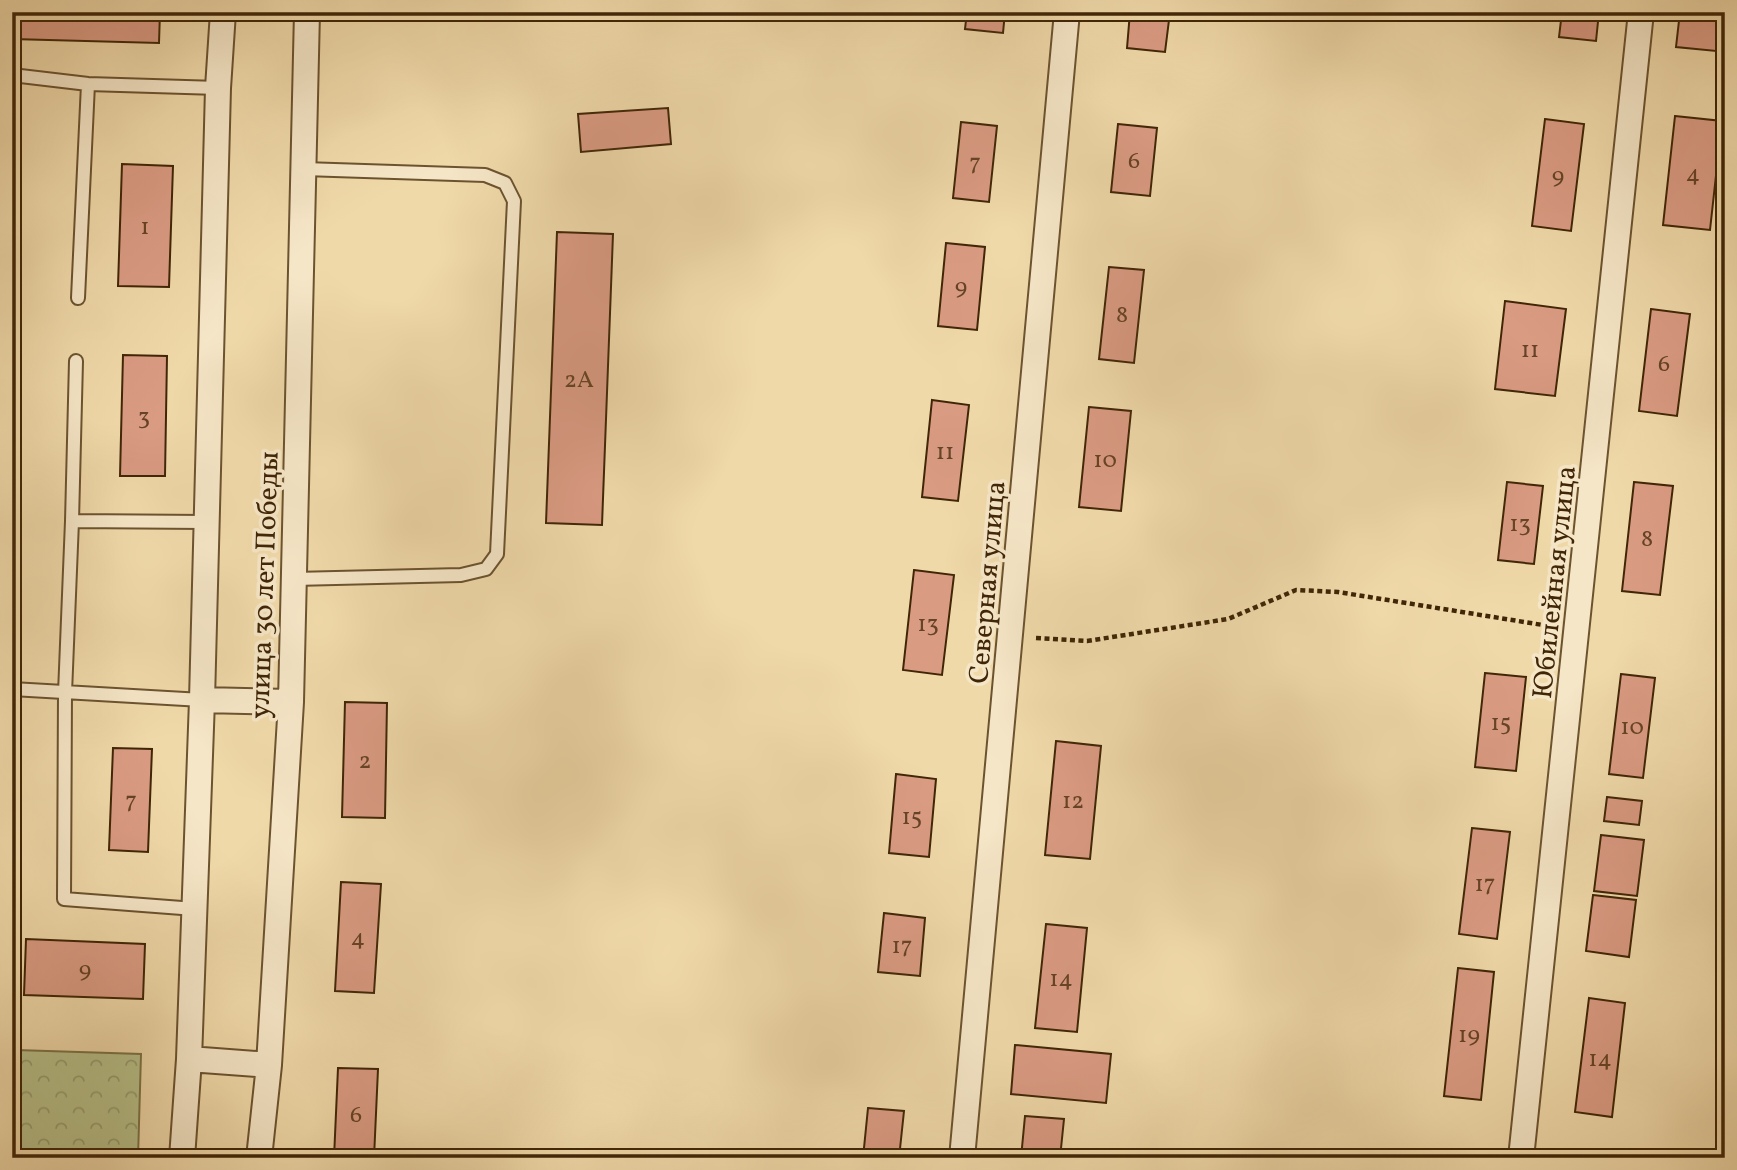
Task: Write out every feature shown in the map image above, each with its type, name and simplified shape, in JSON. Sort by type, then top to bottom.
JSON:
[{"type":"street","name":"улица 30 лет Победы","points":[[182,1158],[195,909],[218,88],[223,12]]},
{"type":"street","name":"улица 30 лет Победы","points":[[259,1158],[270,1065],[290,702],[307,12]]},
{"type":"street","name":"Северная улица","points":[[962,1158],[1067,12]]},
{"type":"street","name":"Юбилейная улица","points":[[1521,1158],[1641,12]]},
{"type":"street","points":[[202,700],[290,702]]},
{"type":"street","points":[[189,1059],[270,1065]]},
{"type":"lane","points":[[12,75],[88,84],[218,88]]},
{"type":"lane","points":[[78,298],[88,84]]},
{"type":"lane","points":[[294,579],[461,575],[486,569],[497,554],[514,201],[505,183],[485,175],[304,169]]},
{"type":"lane","points":[[76,362],[65,692],[64,899],[195,909]]},
{"type":"lane","points":[[72,521],[206,522]]},
{"type":"lane","points":[[12,689],[202,700]]},
{"type":"path","points":[[1011,635],[1087,641],[1228,619],[1296,590],[1338,592],[1578,630]]},
{"type":"green space","points":[[16,1050],[141,1054],[138,1158],[13,1158]]},
{"type":"building","points":[[12,12],[160,12],[159,43],[12,39]]},
{"type":"building","points":[[967,12],[1005,12],[1003,33],[965,29]]},
{"type":"building","points":[[1130,12],[1170,12],[1165,52],[1127,48]]},
{"type":"building","points":[[1562,12],[1599,12],[1596,41],[1559,37]]},
{"type":"building","points":[[1680,12],[1720,12],[1716,51],[1676,47]]},
{"type":"building","points":[[668,108],[671,144],[581,152],[578,114]]},
{"type":"building","points":[[1675,116],[1722,121],[1710,230],[1663,225]]},
{"type":"building","points":[[1545,119],[1584,124],[1571,231],[1532,226]]},
{"type":"building","points":[[961,122],[997,126],[989,202],[953,198]]},
{"type":"building","points":[[1118,124],[1157,128],[1150,196],[1111,192]]},
{"type":"building","points":[[122,164],[173,166],[169,287],[118,286]]},
{"type":"building","points":[[557,232],[613,234],[602,525],[546,523]]},
{"type":"building","points":[[946,243],[985,247],[977,330],[938,326]]},
{"type":"building","points":[[1109,267],[1144,270],[1134,363],[1099,359]]},
{"type":"building","points":[[1505,301],[1566,309],[1555,396],[1495,389]]},
{"type":"building","points":[[1651,309],[1690,314],[1677,416],[1639,411]]},
{"type":"building","points":[[123,355],[167,356],[165,476],[120,476]]},
{"type":"building","points":[[932,400],[969,405],[958,501],[922,497]]},
{"type":"building","points":[[1089,407],[1131,411],[1121,511],[1079,507]]},
{"type":"building","points":[[1507,482],[1543,486],[1534,564],[1498,560]]},
{"type":"building","points":[[1634,482],[1673,486],[1660,595],[1622,591]]},
{"type":"building","points":[[914,570],[954,575],[942,675],[903,670]]},
{"type":"building","points":[[1485,673],[1526,677],[1516,771],[1475,767]]},
{"type":"building","points":[[1621,674],[1655,678],[1643,778],[1609,774]]},
{"type":"building","points":[[345,702],[387,703],[385,818],[342,817]]},
{"type":"building","points":[[1056,741],[1101,746],[1090,859],[1045,855]]},
{"type":"building","points":[[113,748],[152,749],[148,852],[109,850]]},
{"type":"building","points":[[896,774],[936,779],[929,857],[889,853]]},
{"type":"building","points":[[1607,797],[1642,801],[1639,825],[1604,821]]},
{"type":"building","points":[[1472,828],[1510,832],[1497,939],[1459,934]]},
{"type":"building","points":[[1601,835],[1644,840],[1637,896],[1594,891]]},
{"type":"building","points":[[341,882],[381,884],[374,993],[335,991]]},
{"type":"building","points":[[1593,895],[1636,900],[1629,957],[1586,951]]},
{"type":"building","points":[[884,913],[925,918],[920,976],[878,972]]},
{"type":"building","points":[[1046,924],[1087,928],[1077,1032],[1035,1028]]},
{"type":"building","points":[[26,939],[145,944],[143,999],[24,995]]},
{"type":"building","points":[[1458,968],[1494,972],[1481,1100],[1444,1096]]},
{"type":"building","points":[[1589,998],[1625,1003],[1612,1117],[1575,1112]]},
{"type":"building","points":[[1015,1045],[1111,1054],[1106,1103],[1011,1094]]},
{"type":"building","points":[[338,1068],[378,1069],[374,1158],[334,1158]]},
{"type":"building","points":[[868,1108],[904,1111],[899,1158],[863,1158]]},
{"type":"building","points":[[1025,1116],[1064,1119],[1060,1158],[1021,1158]]}]
